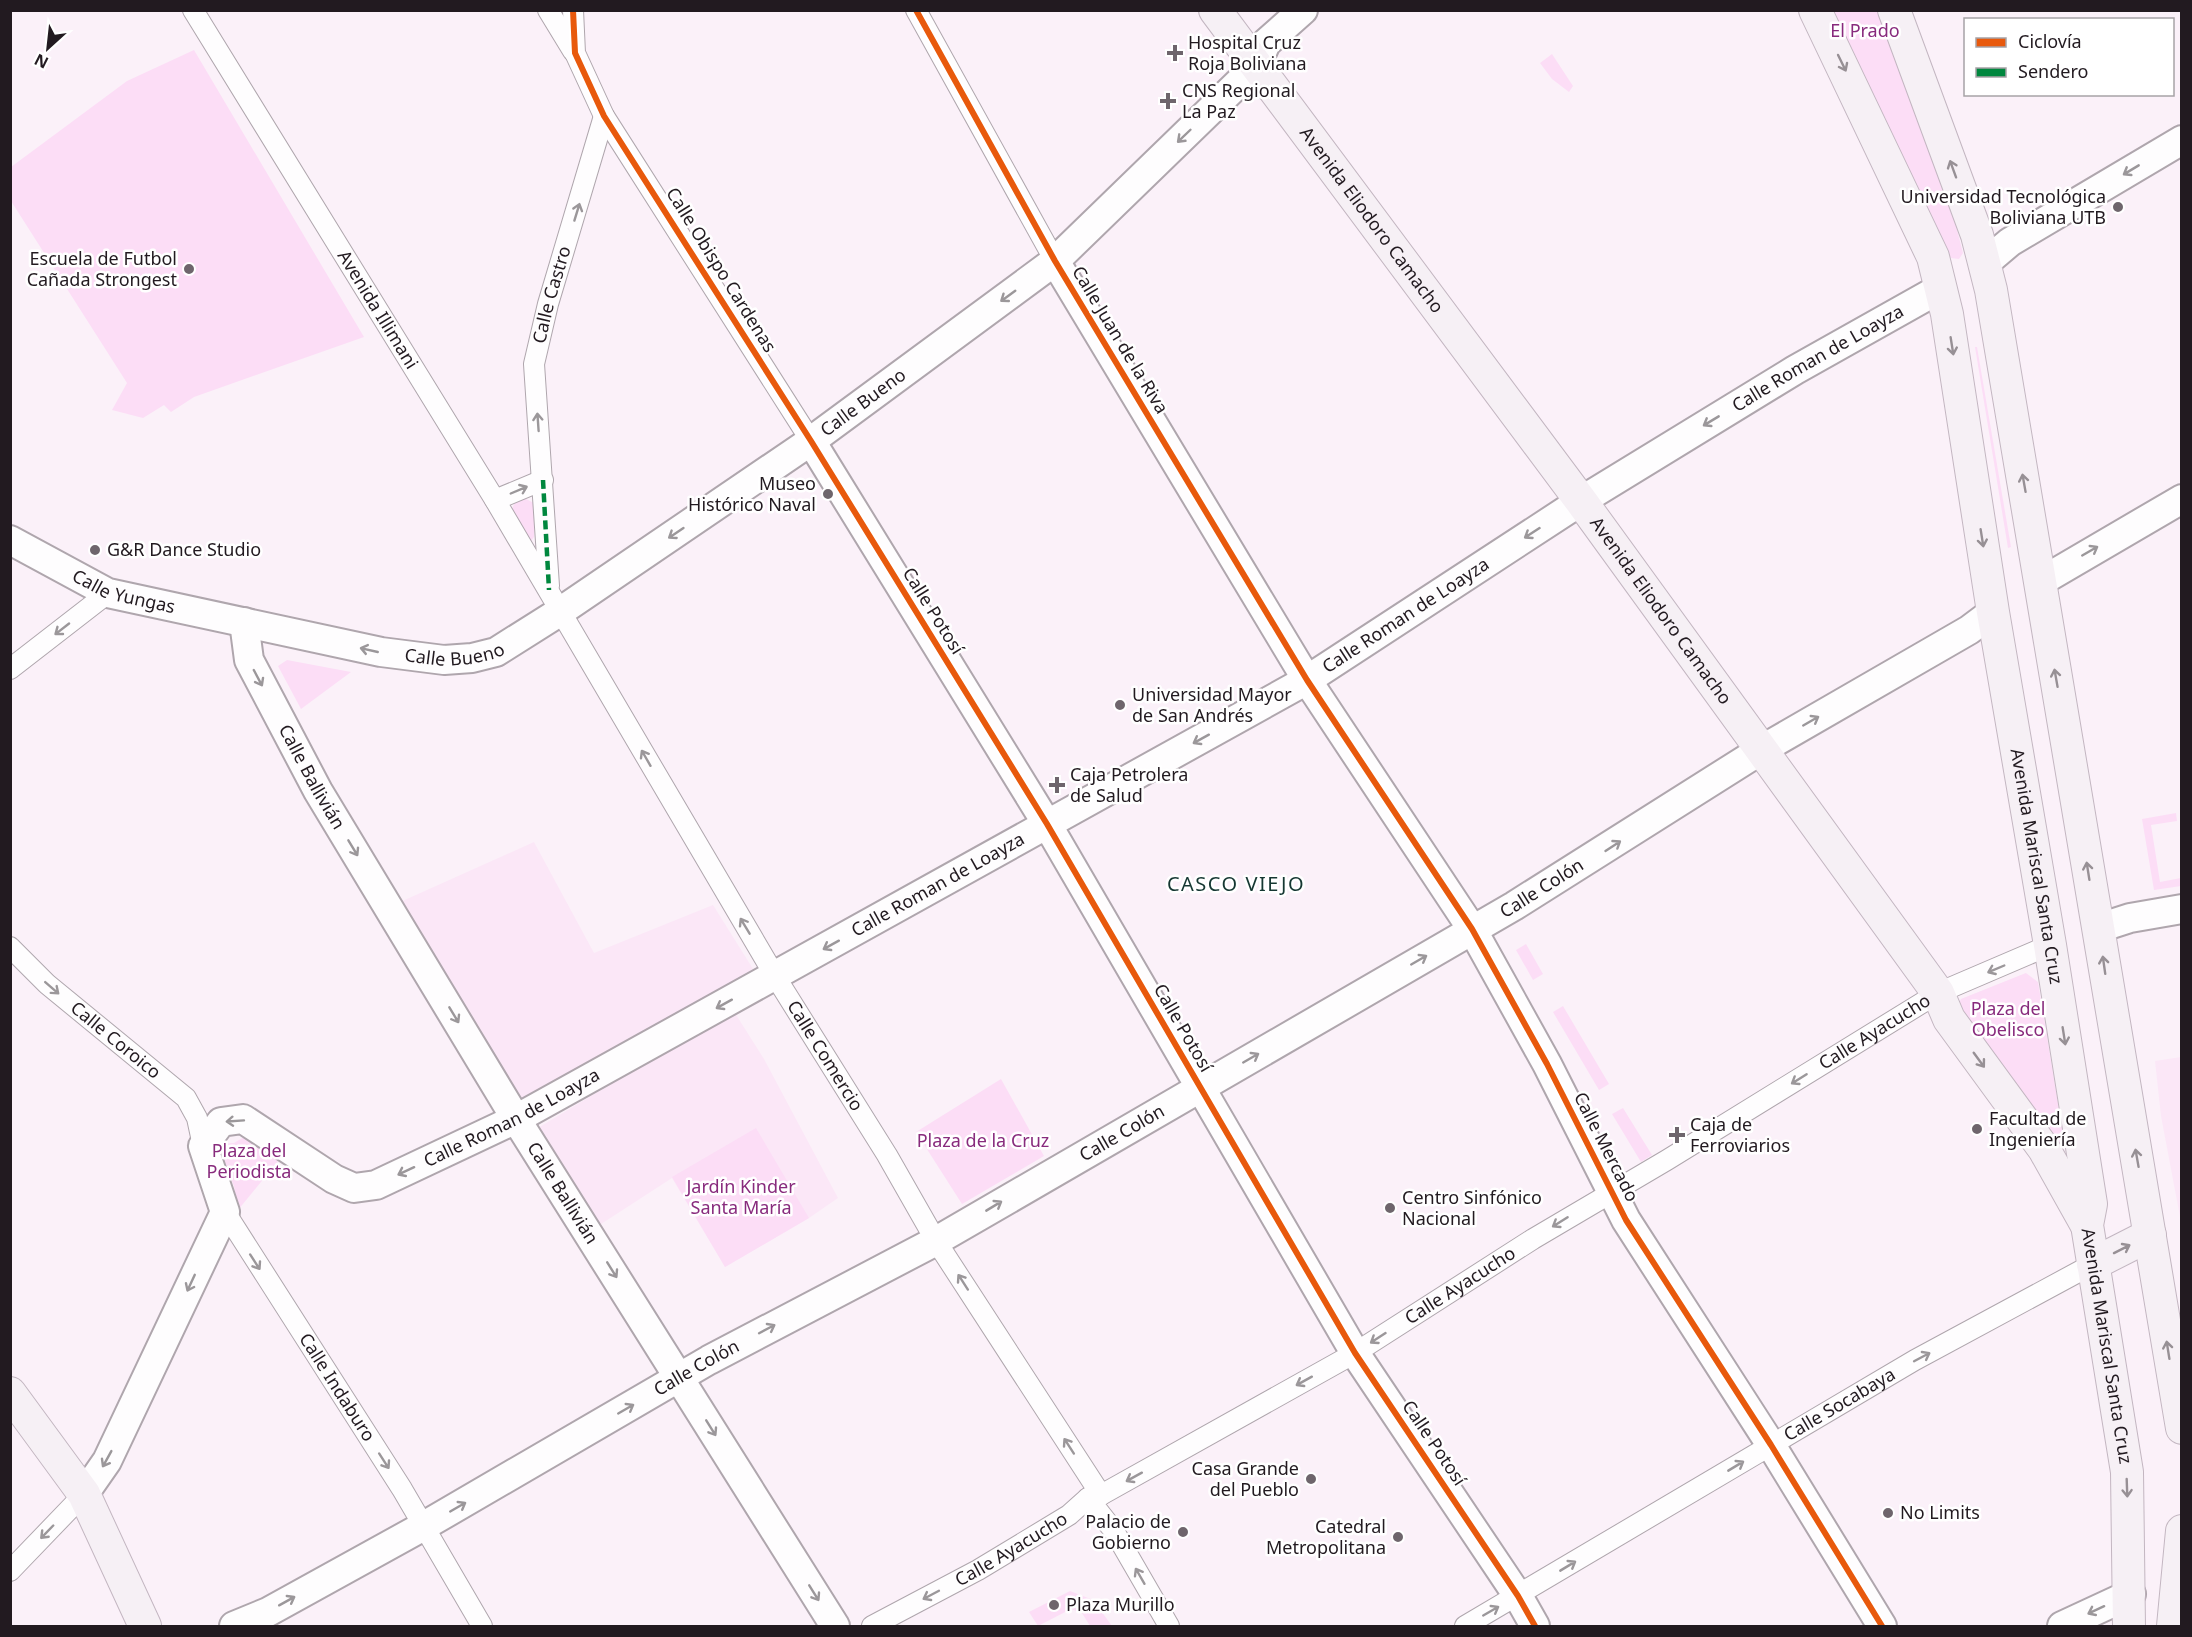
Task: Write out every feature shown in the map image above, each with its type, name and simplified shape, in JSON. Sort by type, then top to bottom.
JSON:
[{"type":"main road","name":"Avenida Eliodoro Camacho","points":[[1215,10],[1253,50],[1938,993],[1949,1019],[2044,1149],[2087,1225]]},
{"type":"main road","name":"Calle Bueno","points":[[244,622],[381,652],[444,660],[472,658],[496,652],[555,601],[811,441],[1055,261],[1253,50],[1303,10]]},
{"type":"main road","name":"Avenida Mariscal Santa Cruz","points":[[1815,10],[1934,257],[1947,314],[1993,612],[2050,945],[2091,1204],[2087,1225],[2127,1472],[2129,1626]]},
{"type":"main road","points":[[1894,10],[1977,235],[1991,290],[2181,1428]]},
{"type":"main road","points":[[1941,288],[1984,264],[2010,242],[2181,140]]},
{"type":"main road","name":"Calle Juan de la Riva","points":[[1055,261],[1307,680]]},
{"type":"main road","name":"Calle Roman de Loayza","points":[[203,1146],[221,1122],[243,1119],[334,1179],[354,1188],[376,1185],[516,1119],[1307,680],[1581,501],[1795,369],[1941,288]]},
{"type":"main road","name":"Calle Potosí","points":[[811,441],[1047,824],[1355,1353],[1518,1596],[1535,1626]]},
{"type":"main road","points":[[1993,612],[2181,499]]},
{"type":"main road","name":"Calle Yungas","points":[[10,540],[108,593],[244,622]]},
{"type":"main road","name":"Calle Colón","points":[[234,1626],[268,1612],[422,1527],[709,1360],[936,1240],[1201,1088],[1592,859],[1761,750],[1969,630],[1993,612]]},
{"type":"main road","name":"Calle Ballivián","points":[[244,622],[249,660],[318,791],[516,1119],[835,1626]]},
{"type":"main road","name":"Calle Mercado","points":[[1307,680],[1472,929],[1547,1064],[1626,1220],[1771,1445],[1882,1626]]},
{"type":"main road","points":[[2050,945],[2130,918],[2181,909]]},
{"type":"main road","name":"Calle Indaburo","points":[[203,1146],[225,1212]]},
{"type":"main road","points":[[84,1494],[107,1461],[225,1212]]},
{"type":"main road","points":[[2093,1264],[2150,1235]]},
{"type":"main road","points":[[10,1393],[84,1494],[145,1626]]},
{"type":"main road","points":[[2173,1626],[2181,1531]]},
{"type":"main road","points":[[2062,1626],[2130,1594]]},
{"type":"street","name":"Avenida Illimani","points":[[193,10],[555,601]]},
{"type":"street","points":[[548,10],[575,53],[604,116]]},
{"type":"street","points":[[573,10],[575,53]]},
{"type":"street","points":[[575,53],[585,10]]},
{"type":"street","name":"Calle Juan de la Riva","points":[[916,10],[1055,261]]},
{"type":"street","name":"Calle Obispo Cardenas","points":[[604,116],[811,441]]},
{"type":"street","name":"Calle Castro","points":[[555,601],[534,364],[548,304],[604,116]]},
{"type":"street","points":[[495,500],[543,480]]},
{"type":"street","points":[[10,669],[108,593]]},
{"type":"street","name":"Calle Comercio","points":[[555,601],[775,976],[1094,1496],[1169,1626]]},
{"type":"street","name":"Calle Ayacucho","points":[[872,1626],[978,1570],[1069,1515],[1094,1496],[1355,1353],[1611,1192],[1938,993],[2050,945]]},
{"type":"street","name":"Calle Coroico","points":[[10,946],[47,984],[186,1098],[196,1118],[203,1146]]},
{"type":"street","name":"Calle Indaburo","points":[[225,1212],[402,1489],[422,1527],[482,1626]]},
{"type":"street","name":"Calle Socabaya","points":[[1465,1626],[1914,1360],[2093,1264]]},
{"type":"street","points":[[10,1571],[84,1494]]},
{"type":"shaded area","points":[[534,842],[594,953],[713,905],[753,969],[522,1106],[398,903]]},
{"type":"shaded area","points":[[733,1010],[764,1059],[838,1198],[809,1218],[725,1267],[672,1178],[598,1226],[538,1128]]},
{"type":"shaded area","points":[[2182,1057],[2181,1222],[2161,1116],[2155,1061]]},
{"type":"green space","name":"El Prado","points":[[1831,11],[1879,11],[1948,195],[1963,253],[1959,259],[1951,258],[1935,228]]},
{"type":"green space","name":"Escuela de Futbol Cañada Strongest","points":[[194,50],[364,337],[194,397],[171,412],[164,405],[143,418],[112,410],[127,383],[11,201],[11,167],[127,81]]},
{"type":"green space","points":[[1552,54],[1573,86],[1569,92],[1552,79],[1540,63]]},
{"type":"green space","points":[[1975,347],[1977,347],[2011,547],[2008,548]]},
{"type":"green space","points":[[524,498],[534,503],[534,537],[531,541],[511,511],[515,502]]},
{"type":"green space","points":[[287,660],[351,672],[301,709],[278,666]]},
{"type":"green space","points":[[2176,813],[2177,821],[2151,825],[2160,882],[2181,878],[2181,886],[2154,890],[2142,819]]},
{"type":"green space","points":[[1526,944],[1543,974],[1533,980],[1516,950]]},
{"type":"green space","name":"Plaza del Obelisco","points":[[2026,973],[2038,982],[2064,1140],[2059,1146],[1958,1005],[1961,999]]},
{"type":"green space","points":[[1563,1006],[1609,1084],[1599,1090],[1553,1012]]},
{"type":"green space","name":"Plaza de la Cruz","points":[[1001,1079],[1044,1156],[962,1204],[916,1132]]},
{"type":"green space","points":[[1623,1108],[1652,1155],[1641,1162],[1612,1114]]},
{"type":"green space","name":"Jardín Kinder Santa María","points":[[756,1128],[809,1218],[725,1267],[672,1177]]},
{"type":"green space","name":"Plaza del Periodista","points":[[249,1134],[283,1155],[238,1210],[234,1186],[216,1144],[234,1143]]},
{"type":"green space","points":[[1070,1591],[1093,1600],[1112,1626],[1090,1626],[1082,1613],[1071,1609],[1038,1626],[1029,1612]]},
{"type":"marked path","points":[[543,480],[549,590]]},
{"type":"cycle path","points":[[573,10],[575,53],[604,116],[811,441],[1047,824],[1355,1353],[1518,1596],[1535,1626]]},
{"type":"cycle path","points":[[916,10],[1055,261],[1307,680],[1472,929],[1547,1064],[1626,1220],[1771,1445],[1882,1626]]},
{"type":"place","name":"Hospital Cruz Roja Boliviana","points":[[1175,53]]},
{"type":"place","name":"CNS Regional La Paz","points":[[1168,101]]},
{"type":"place","name":"Universidad Tecnológica Boliviana UTB","points":[[2118,207]]},
{"type":"place","name":"Escuela de Futbol Cañada Strongest","points":[[189,269]]},
{"type":"place","name":"Museo Histórico Naval","points":[[828,494]]},
{"type":"place","name":"G&R Dance Studio","points":[[95,550]]},
{"type":"place","name":"Universidad Mayor de San Andrés","points":[[1120,705]]},
{"type":"place","name":"Caja Petrolera de Salud","points":[[1057,785]]},
{"type":"place","name":"Facultad de Ingeniería","points":[[1977,1129]]},
{"type":"place","name":"Caja de Ferroviarios","points":[[1677,1135]]},
{"type":"place","name":"Centro Sinfónico Nacional","points":[[1390,1208]]},
{"type":"place","name":"Casa Grande del Pueblo","points":[[1311,1479]]},
{"type":"place","name":"No Limits","points":[[1888,1513]]},
{"type":"place","name":"Palacio de Gobierno","points":[[1183,1532]]},
{"type":"place","name":"Catedral Metropolitana","points":[[1398,1537]]},
{"type":"place","name":"Plaza Murillo","points":[[1054,1605]]},
{"type":"district","name":"CASCO VIEJO","points":[[1236,884]]}]
